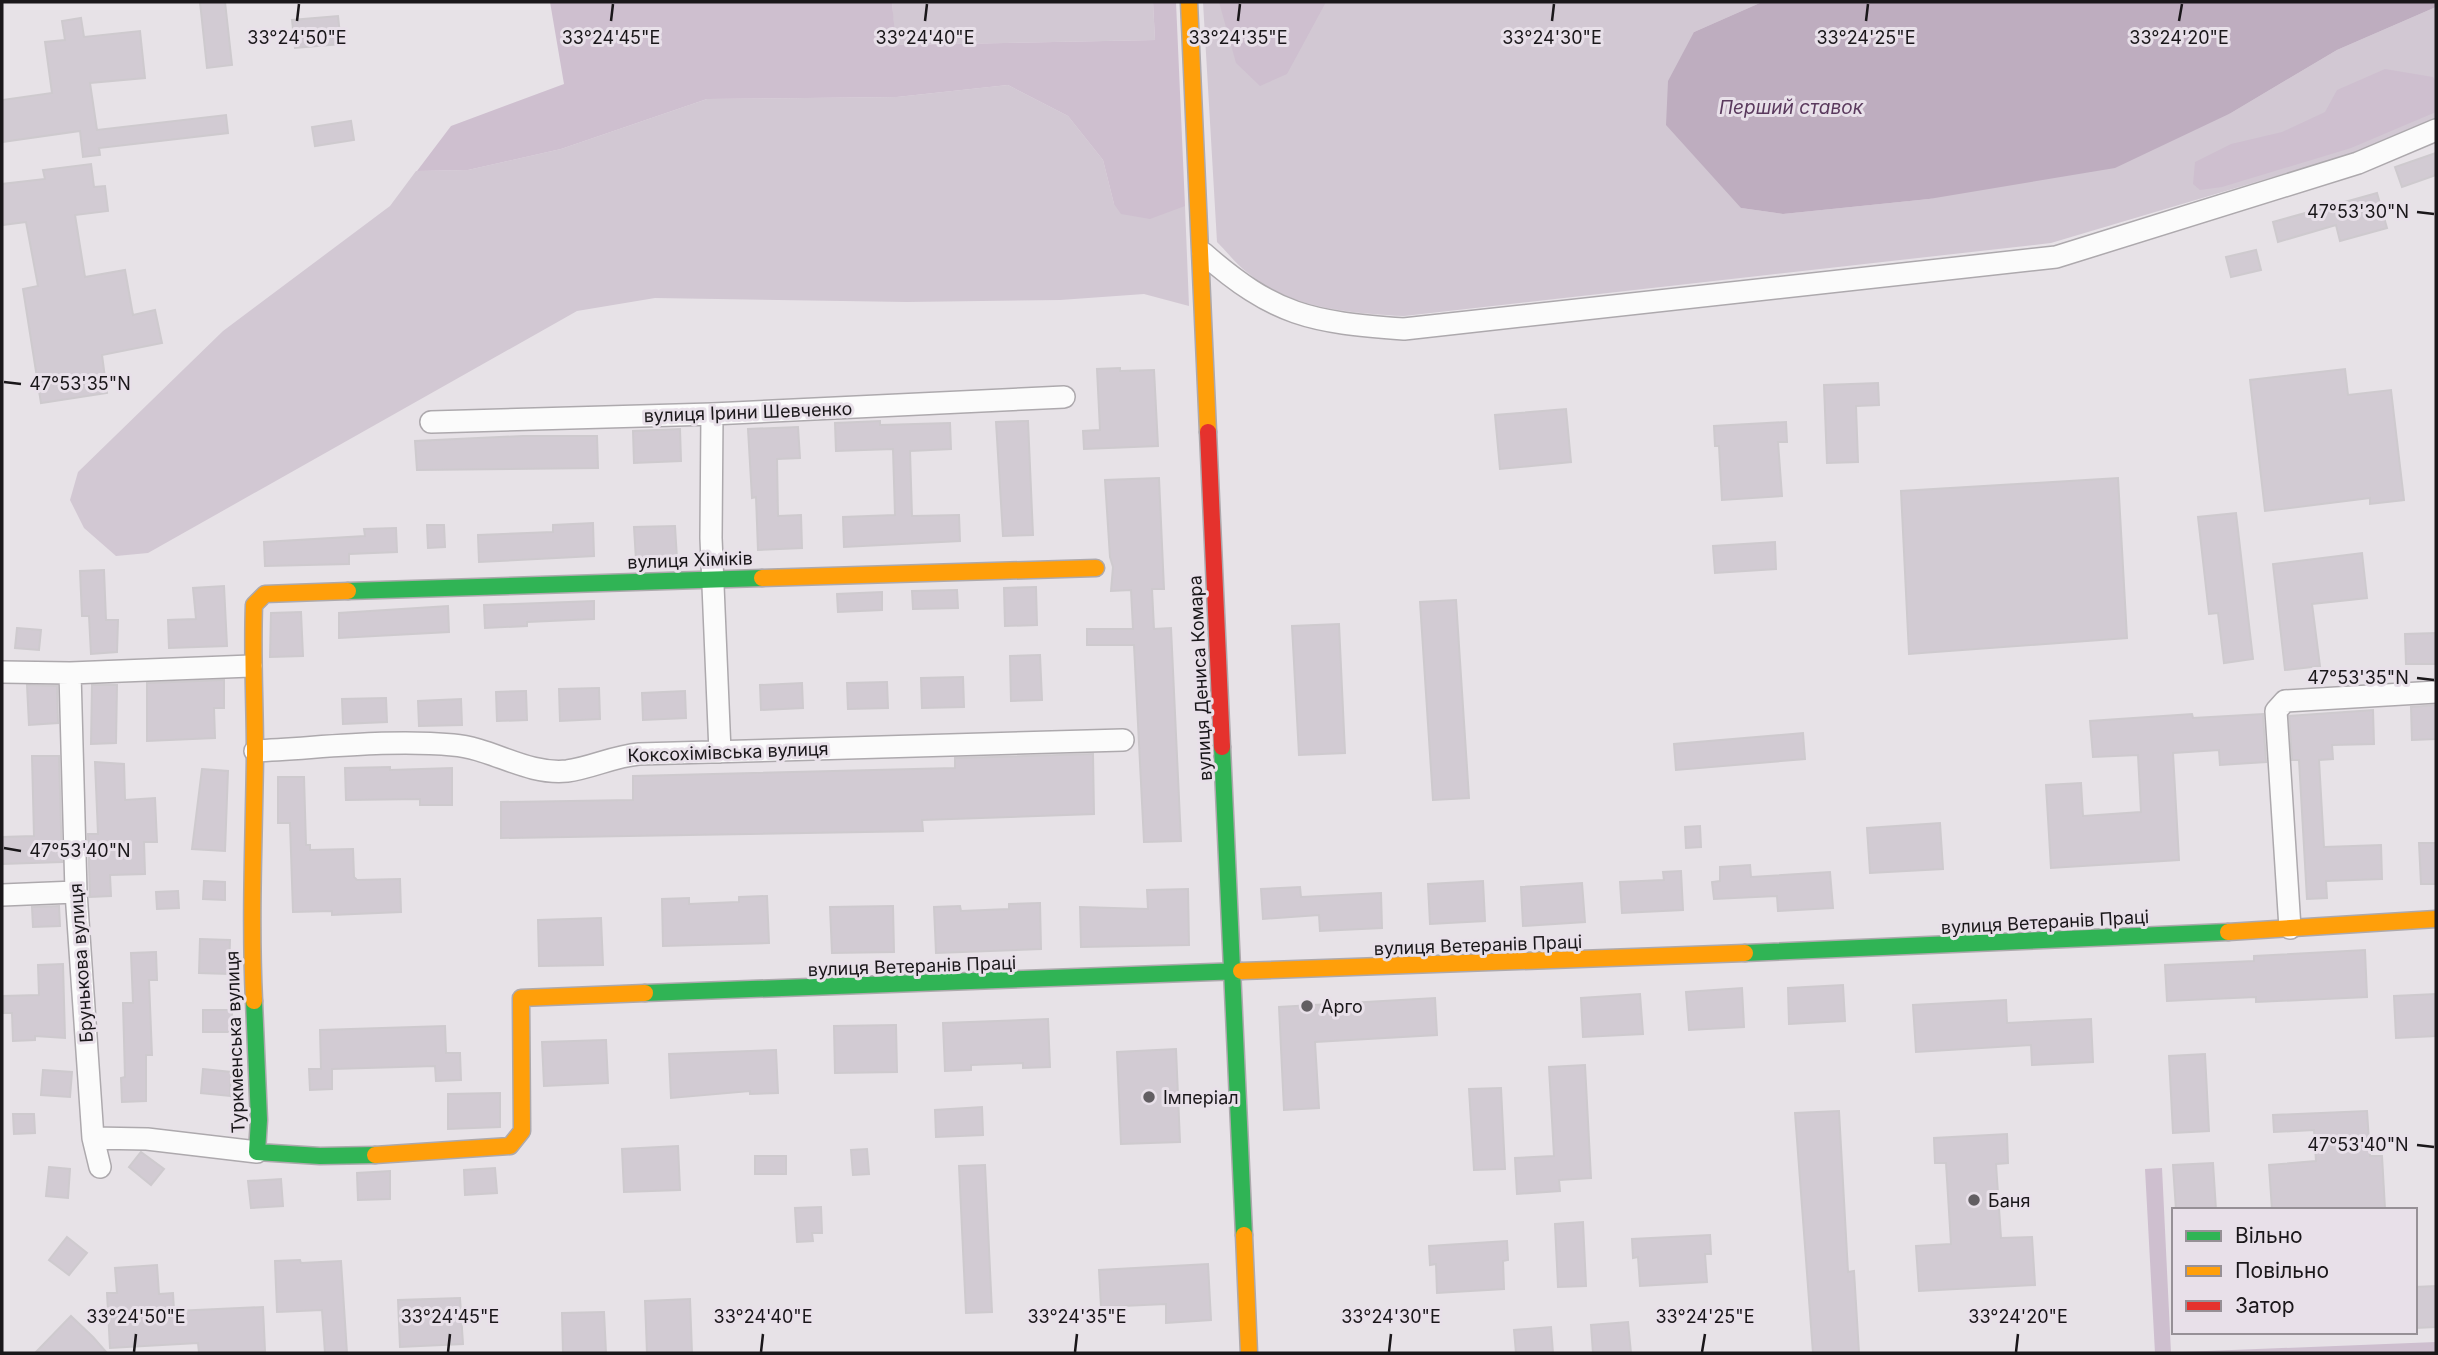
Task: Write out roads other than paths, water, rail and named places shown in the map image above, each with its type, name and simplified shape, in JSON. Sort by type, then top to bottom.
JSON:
[{"type":"street","name":"вулиця Дениса Комара","points":[[1189,2],[1203,253],[1202,309],[1248,1353]]},
{"type":"street","points":[[1203,253],[1238,284],[1285,309],[1343,324],[1404,329],[2056,257],[2358,163],[2436,130]]},
{"type":"street","name":"вулиця Ірини Шевченко","points":[[431,422],[712,414],[1064,397]]},
{"type":"street","points":[[712,414],[713,578],[720,752]]},
{"type":"street","name":"вулиця Хіміків","points":[[287,593],[1096,568]]},
{"type":"street","name":"Туркменська вулиця","points":[[287,593],[265,594],[254,605],[251,666],[255,751],[251,943],[259,1120],[257,1152],[294,1157],[510,1146],[522,1131],[521,998]]},
{"type":"street","points":[[2,672],[70,673],[251,666]]},
{"type":"street","name":"Брунькова вулиця","points":[[70,673],[76,892],[93,1138],[100,1167]]},
{"type":"street","points":[[2290,928],[2276,711],[2285,701],[2436,692]]},
{"type":"street","name":"Коксохімівська вулиця","points":[[255,751],[452,744],[493,752],[515,764],[566,771],[615,756],[1123,740]]},
{"type":"street","points":[[2,895],[76,892]]},
{"type":"street","name":"вулиця Ветеранів Праці","points":[[521,998],[1232,974],[2114,939],[2436,919]]},
{"type":"street","points":[[93,1138],[147,1139],[257,1152]]},
{"type":"water","name":"Перший ставок","points":[[1762,2],[2436,2],[2436,7],[2337,50],[2231,113],[2115,168],[1929,199],[1783,214],[1741,208],[1666,125],[1668,81],[1694,32]]},
{"type":"place","name":"Арго","points":[[1307,1006]]},
{"type":"place","name":"Імперіал","points":[[1149,1097]]},
{"type":"place","name":"Баня","points":[[1974,1200]]}]
